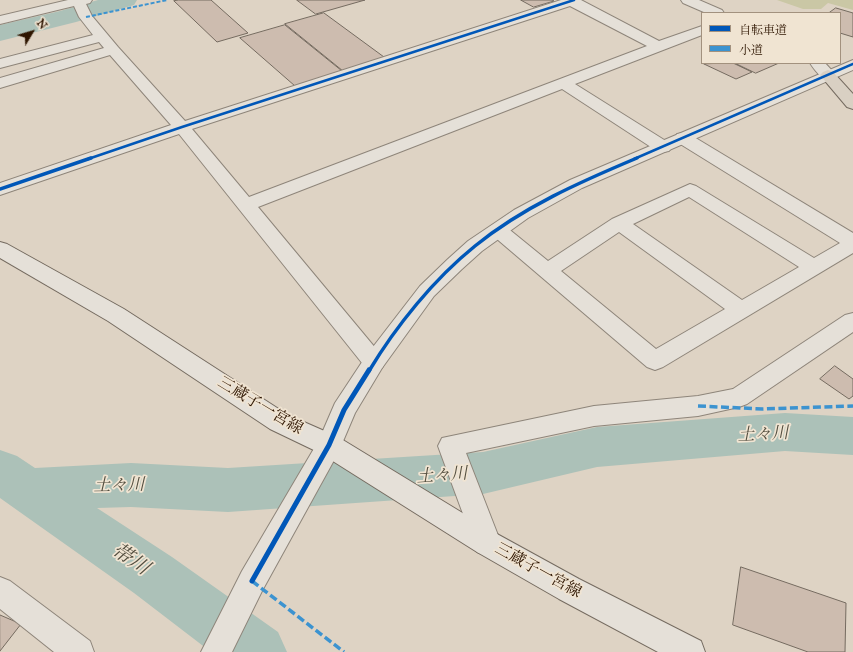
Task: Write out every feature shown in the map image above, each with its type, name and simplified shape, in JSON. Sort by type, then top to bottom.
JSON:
[{"type":"main road","points":[[832,67],[853,83]]},
{"type":"main road","points":[[832,67],[853,104]]},
{"type":"street","points":[[688,0],[715,12]]},
{"type":"street","points":[[0,20],[80,1],[86,17],[102,37],[182,127],[374,362]]},
{"type":"street","points":[[0,189],[182,127],[321,84],[573,1],[659,47]]},
{"type":"street","points":[[245,205],[565,84],[701,30]]},
{"type":"street","points":[[0,64],[102,37]]},
{"type":"street","points":[[0,83],[113,50]]},
{"type":"street","points":[[216,652],[252,581],[290,512],[332,450],[344,410],[374,362],[427,291],[475,246],[521,214],[576,184],[683,138],[832,67]]},
{"type":"street","points":[[565,84],[663,147]]},
{"type":"street","points":[[498,230],[654,361],[853,243],[683,138]]},
{"type":"street","points":[[547,271],[618,223],[690,190],[814,267]]},
{"type":"street","points":[[618,223],[741,310]]},
{"type":"street","name":"三蔵子一宮線","points":[[0,249],[116,315],[279,422],[332,450],[487,543],[690,652]]},
{"type":"street","points":[[487,543],[451,446],[594,416],[698,406],[739,397],[853,321]]},
{"type":"street","points":[[0,591],[79,652]]},
{"type":"shaded area","points":[[777,0],[853,0],[853,10],[828,3],[821,9],[803,9]]},
{"type":"building","points":[[211,0],[248,33],[217,42],[174,1]]},
{"type":"building","points":[[297,0],[365,0],[316,14]]},
{"type":"building","points":[[521,0],[552,0],[554,1],[534,7]]},
{"type":"building","points":[[836,8],[853,13],[853,37],[841,33],[841,12],[830,12]]},
{"type":"building","points":[[324,13],[384,57],[343,71],[285,24]]},
{"type":"building","points":[[285,25],[342,71],[295,86],[240,38]]},
{"type":"building","points":[[704,64],[735,64],[752,72],[736,79]]},
{"type":"building","points":[[737,64],[777,64],[756,73]]},
{"type":"building","points":[[835,366],[853,379],[853,396],[849,399],[820,379]]},
{"type":"building","points":[[741,567],[846,603],[845,652],[808,652],[733,625]]},
{"type":"building","points":[[0,615],[21,624],[0,651]]},
{"type":"waterway","points":[[0,33],[67,17],[125,0]]},
{"type":"waterway","name":"土々川","points":[[28,490],[131,485],[228,490],[483,473],[597,447],[785,432],[853,436]]},
{"type":"waterway","name":"帯川","points":[[0,471],[153,575],[258,652]]},
{"type":"marked path","points":[[86,17],[167,0]]},
{"type":"marked path","points":[[698,406],[763,409],[853,406]]},
{"type":"marked path","points":[[252,581],[344,652]]},
{"type":"cycle path","points":[[0,189],[182,127],[574,0]]},
{"type":"cycle path","points":[[252,581],[329,445],[344,410],[374,362],[427,291],[475,246],[521,214],[576,184],[853,64]]}]
